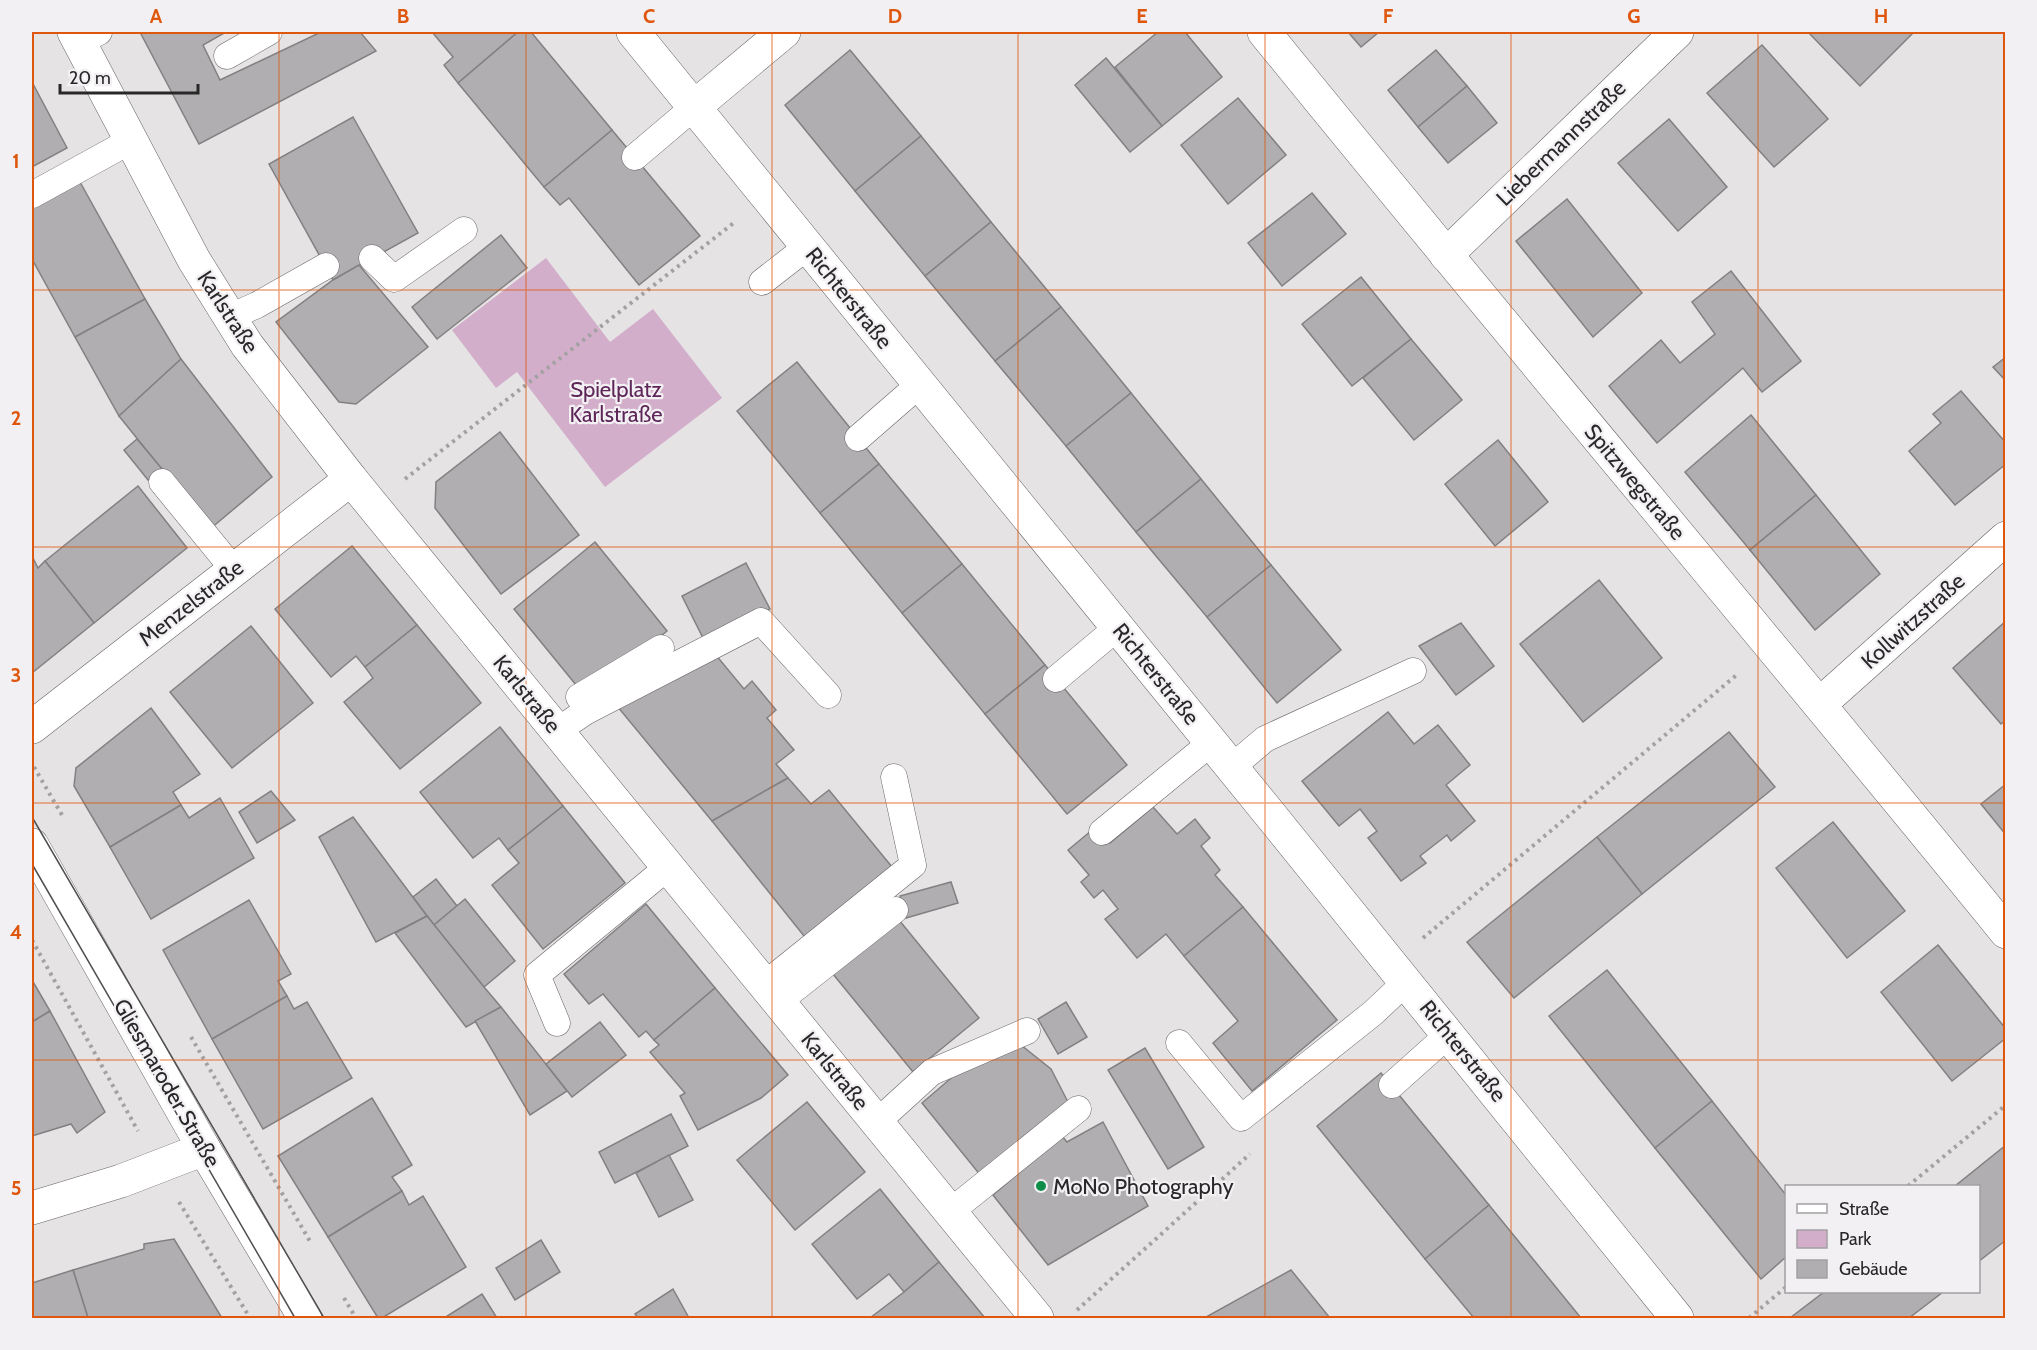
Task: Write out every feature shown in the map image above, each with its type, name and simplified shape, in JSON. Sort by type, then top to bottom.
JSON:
[{"type":"street","name":"Richterstraße","points":[[633,32],[1400,972],[1677,1318]]},
{"type":"street","points":[[694,107],[784,32]]},
{"type":"street","name":"Spitzwegstraße","points":[[1264,32],[2006,932]]},
{"type":"street","name":"Liebermannstraße","points":[[1446,255],[1677,32]]},
{"type":"street","name":"Karlstraße","points":[[84,35],[132,140],[194,260],[247,345],[351,479],[1037,1318]]},
{"type":"street","name":"Menzelstraße","points":[[32,727],[351,479]]},
{"type":"street","name":"Kollwitzstraße","points":[[1820,704],[2006,538]]},
{"type":"street","name":"Gliesmaroder Straße","points":[[32,845],[204,1149],[305,1318]]},
{"type":"street","points":[[32,1208],[122,1181],[204,1149]]},
{"type":"lane","points":[[227,56],[269,32]]},
{"type":"lane","points":[[634,157],[694,107]]},
{"type":"lane","points":[[32,195],[132,140]]},
{"type":"lane","points":[[372,258],[394,279],[465,230]]},
{"type":"lane","points":[[762,282],[807,246]]},
{"type":"lane","points":[[230,317],[326,266]]},
{"type":"lane","points":[[858,438],[920,384]]},
{"type":"lane","points":[[162,482],[234,570]]},
{"type":"lane","points":[[551,724],[585,712],[761,621],[828,695]]},
{"type":"lane","points":[[1056,679],[1118,627]]},
{"type":"lane","points":[[551,724],[661,648]]},
{"type":"lane","points":[[1232,767],[1265,739],[1413,671]]},
{"type":"lane","points":[[1102,832],[1212,742]]},
{"type":"lane","points":[[771,993],[913,865],[894,777]]},
{"type":"lane","points":[[557,1023],[537,975],[668,867]]},
{"type":"lane","points":[[771,993],[895,910]]},
{"type":"lane","points":[[1179,1043],[1241,1118],[1373,1013],[1400,972]]},
{"type":"lane","points":[[877,1122],[932,1072],[1027,1031]]},
{"type":"lane","points":[[1392,1085],[1449,1034]]},
{"type":"lane","points":[[950,1212],[1078,1109]]},
{"type":"path","points":[[351,479],[399,484],[767,198]]},
{"type":"path","points":[[1400,972],[1772,646]]},
{"type":"path","points":[[32,762],[62,816]]},
{"type":"path","points":[[187,1030],[313,1246]]},
{"type":"path","points":[[1909,1185],[2006,1105]]},
{"type":"path","points":[[1071,1314],[1254,1150]]},
{"type":"path","points":[[1749,1318],[1785,1288]]},
{"type":"path","points":[[344,1298],[356,1318]]},
{"type":"green space","name":"Spielplatz Karlstraße","points":[[546,258],[610,342],[653,309],[722,398],[605,487],[517,372],[496,388],[452,330]]},
{"type":"building","points":[[144,32],[226,32],[203,45],[220,80],[321,32],[360,32],[376,51],[199,144],[141,34]]},
{"type":"building","points":[[432,32],[518,32],[458,83],[444,65],[453,57]]},
{"type":"building","points":[[518,32],[531,32],[612,130],[544,187],[458,83]]},
{"type":"building","points":[[1158,32],[1185,32],[1222,77],[1162,126],[1115,67]]},
{"type":"building","points":[[1348,32],[1379,32],[1361,47]]},
{"type":"building","points":[[1808,32],[1914,32],[1860,86]]},
{"type":"building","points":[[1762,45],[1828,119],[1774,167],[1707,93]]},
{"type":"building","points":[[850,50],[921,136],[855,191],[785,105]]},
{"type":"building","points":[[1436,50],[1467,86],[1418,127],[1388,90]]},
{"type":"building","points":[[1106,58],[1162,126],[1130,152],[1075,85]]},
{"type":"building","points":[[32,82],[67,148],[32,167]]},
{"type":"building","points":[[1467,86],[1497,123],[1448,163],[1418,127]]},
{"type":"building","points":[[1238,98],[1286,155],[1228,204],[1181,145]]},
{"type":"building","points":[[353,117],[418,233],[333,280],[269,164]]},
{"type":"building","points":[[1669,119],[1727,187],[1678,231],[1618,163]]},
{"type":"building","points":[[612,130],[700,236],[639,285],[569,198],[560,205],[544,187]]},
{"type":"building","points":[[921,136],[991,222],[925,276],[855,191]]},
{"type":"building","points":[[80,182],[145,299],[75,337],[32,259],[32,208]]},
{"type":"building","points":[[1312,193],[1346,234],[1282,286],[1248,243]]},
{"type":"building","points":[[1567,199],[1642,293],[1593,337],[1516,241]]},
{"type":"building","points":[[991,222],[1061,307],[995,361],[925,276]]},
{"type":"building","points":[[501,235],[527,268],[437,339],[412,307]]},
{"type":"building","points":[[359,265],[428,347],[356,404],[339,402],[276,322],[333,280]]},
{"type":"building","points":[[1731,271],[1801,361],[1762,392],[1743,368],[1657,443],[1609,386],[1661,340],[1680,363],[1715,334],[1692,302]]},
{"type":"building","points":[[1361,277],[1411,339],[1352,386],[1302,324]]},
{"type":"building","points":[[145,299],[181,359],[119,416],[75,337]]},
{"type":"building","points":[[1061,307],[1131,393],[1066,446],[995,361]]},
{"type":"building","points":[[1411,339],[1462,400],[1414,440],[1363,378]]},
{"type":"building","points":[[2006,357],[2006,381],[1993,367]]},
{"type":"building","points":[[181,359],[272,477],[210,529],[119,416]]},
{"type":"building","points":[[797,362],[879,464],[820,513],[737,411]]},
{"type":"building","points":[[1961,391],[2006,443],[2006,464],[1955,505],[1909,451],[1941,423],[1933,414]]},
{"type":"building","points":[[1131,393],[1201,479],[1136,532],[1066,446]]},
{"type":"building","points":[[1751,415],[1816,495],[1750,550],[1685,472]]},
{"type":"building","points":[[500,432],[579,535],[501,594],[435,508],[436,482]]},
{"type":"building","points":[[137,439],[162,469],[148,480],[124,450]]},
{"type":"building","points":[[1498,440],[1548,502],[1495,546],[1445,484]]},
{"type":"building","points":[[879,464],[962,564],[902,613],[820,513]]},
{"type":"building","points":[[1201,479],[1271,565],[1207,617],[1136,532]]},
{"type":"building","points":[[138,486],[187,548],[94,623],[45,561]]},
{"type":"building","points":[[1816,495],[1880,574],[1815,630],[1750,550]]},
{"type":"building","points":[[595,542],[667,631],[613,675],[581,691],[514,609]]},
{"type":"building","points":[[352,546],[417,625],[365,667],[356,656],[331,677],[275,609]]},
{"type":"building","points":[[32,556],[38,568],[45,561],[94,623],[32,673]]},
{"type":"building","points":[[746,563],[770,609],[705,642],[682,596]]},
{"type":"building","points":[[962,564],[1045,665],[985,714],[902,613]]},
{"type":"building","points":[[1271,565],[1341,650],[1277,703],[1207,617]]},
{"type":"building","points":[[1599,580],[1662,658],[1583,722],[1520,644]]},
{"type":"building","points":[[2006,621],[2006,720],[2001,724],[1953,668]]},
{"type":"building","points":[[1461,623],[1494,666],[1456,695],[1419,646]]},
{"type":"building","points":[[417,625],[481,703],[400,769],[344,702],[373,678],[365,667]]},
{"type":"building","points":[[251,626],[313,703],[232,768],[170,692]]},
{"type":"building","points":[[715,654],[744,689],[752,681],[776,710],[767,718],[794,750],[776,764],[788,778],[712,821],[617,706]]},
{"type":"building","points":[[1045,665],[1127,765],[1067,814],[985,714]]},
{"type":"building","points":[[151,708],[200,774],[173,792],[181,805],[110,847],[74,786],[76,768]]},
{"type":"building","points":[[1388,712],[1414,744],[1438,725],[1470,765],[1446,785],[1475,821],[1451,841],[1447,835],[1420,856],[1426,863],[1401,881],[1368,838],[1377,831],[1360,809],[1339,826],[1302,781]]},
{"type":"building","points":[[500,727],[563,806],[508,850],[499,838],[473,858],[420,792]]},
{"type":"building","points":[[1729,732],[1775,787],[1642,894],[1597,837]]},
{"type":"building","points":[[788,778],[811,804],[829,790],[892,867],[808,941],[712,821]]},
{"type":"building","points":[[2006,784],[2006,835],[1981,804]]},
{"type":"building","points":[[271,791],[295,820],[257,843],[239,812]]},
{"type":"building","points":[[220,798],[254,858],[151,919],[110,847],[181,805],[189,818]]},
{"type":"building","points":[[563,806],[625,883],[543,949],[492,885],[519,863],[508,850]]},
{"type":"building","points":[[1153,807],[1177,834],[1195,819],[1210,838],[1201,846],[1220,870],[1215,875],[1243,907],[1184,956],[1166,934],[1137,958],[1105,919],[1118,909],[1103,890],[1094,898],[1081,882],[1089,875],[1068,850],[1097,826],[1110,843]]},
{"type":"building","points":[[353,817],[427,916],[376,942],[319,837]]},
{"type":"building","points":[[1833,822],[1905,911],[1847,958],[1776,868]]},
{"type":"building","points":[[1597,837],[1642,894],[1514,998],[1467,942]]},
{"type":"building","points":[[436,879],[457,906],[434,925],[413,897]]},
{"type":"building","points":[[951,882],[958,903],[906,918],[900,896]]},
{"type":"building","points":[[465,899],[515,961],[484,987],[434,925]]},
{"type":"building","points":[[249,900],[291,974],[278,981],[287,996],[212,1039],[163,950]]},
{"type":"building","points":[[646,904],[715,988],[654,1040],[646,1031],[639,1037],[603,994],[589,1004],[564,974]]},
{"type":"building","points":[[1243,907],[1337,1020],[1252,1091],[1213,1043],[1238,1021],[1184,956]]},
{"type":"building","points":[[427,916],[501,1007],[466,1027],[395,933]]},
{"type":"building","points":[[899,920],[979,1018],[913,1072],[833,974]]},
{"type":"building","points":[[1938,945],[2006,1029],[2006,1038],[1952,1081],[1881,992]]},
{"type":"building","points":[[1607,970],[1712,1101],[1655,1148],[1549,1016]]},
{"type":"building","points":[[32,980],[50,1011],[32,1022]]},
{"type":"building","points":[[715,988],[788,1075],[761,1098],[698,1130],[680,1096],[685,1093],[650,1052],[659,1045],[654,1040]]},
{"type":"building","points":[[287,996],[294,1009],[307,1002],[352,1078],[263,1129],[212,1039]]},
{"type":"building","points":[[1066,1002],[1087,1037],[1058,1054],[1038,1019]]},
{"type":"building","points":[[501,1007],[567,1091],[530,1115],[475,1021]]},
{"type":"building","points":[[50,1011],[105,1112],[77,1133],[71,1124],[32,1136],[32,1022]]},
{"type":"building","points":[[600,1022],[626,1055],[572,1097],[546,1064]]},
{"type":"building","points":[[1016,1041],[1051,1069],[1069,1104],[981,1176],[922,1103],[957,1073]]},
{"type":"building","points":[[1145,1048],[1204,1147],[1168,1169],[1108,1070]]},
{"type":"building","points":[[1381,1073],[1489,1205],[1425,1259],[1317,1126]]},
{"type":"building","points":[[372,1098],[412,1165],[392,1177],[402,1191],[328,1237],[278,1156]]},
{"type":"building","points":[[1712,1101],[1785,1194],[1785,1258],[1761,1279],[1655,1148]]},
{"type":"building","points":[[807,1102],[865,1172],[795,1230],[737,1160]]},
{"type":"building","points":[[671,1114],[688,1146],[615,1183],[599,1152]]},
{"type":"building","points":[[1103,1122],[1148,1206],[1048,1265],[993,1195],[1062,1136],[1067,1142]]},
{"type":"building","points":[[2006,1145],[2006,1240],[1980,1260],[1980,1185],[1956,1185]]},
{"type":"building","points":[[669,1155],[693,1200],[659,1217],[636,1173]]},
{"type":"building","points":[[880,1189],[939,1262],[904,1292],[889,1274],[857,1299],[812,1244]]},
{"type":"building","points":[[402,1191],[409,1205],[423,1196],[466,1267],[382,1318],[378,1318],[328,1237]]},
{"type":"building","points":[[1489,1205],[1581,1318],[1474,1318],[1425,1259]]},
{"type":"building","points":[[174,1239],[222,1318],[88,1318],[73,1270],[144,1249],[144,1244]]},
{"type":"building","points":[[541,1240],[560,1272],[515,1300],[496,1268]]},
{"type":"building","points":[[939,1262],[985,1318],[870,1318],[904,1292]]},
{"type":"building","points":[[73,1270],[88,1318],[32,1318],[32,1283]]},
{"type":"building","points":[[1291,1270],[1330,1318],[1206,1317]]},
{"type":"building","points":[[673,1289],[689,1318],[638,1318],[635,1314]]},
{"type":"building","points":[[1823,1293],[1942,1293],[1909,1318],[1790,1318]]},
{"type":"building","points":[[482,1294],[497,1318],[444,1318]]},
{"type":"tram line","points":[[32,817],[324,1318]]},
{"type":"tram line","points":[[32,864],[295,1318]]},
{"type":"place","name":"MoNo Photography","points":[[1041,1186]]}]
